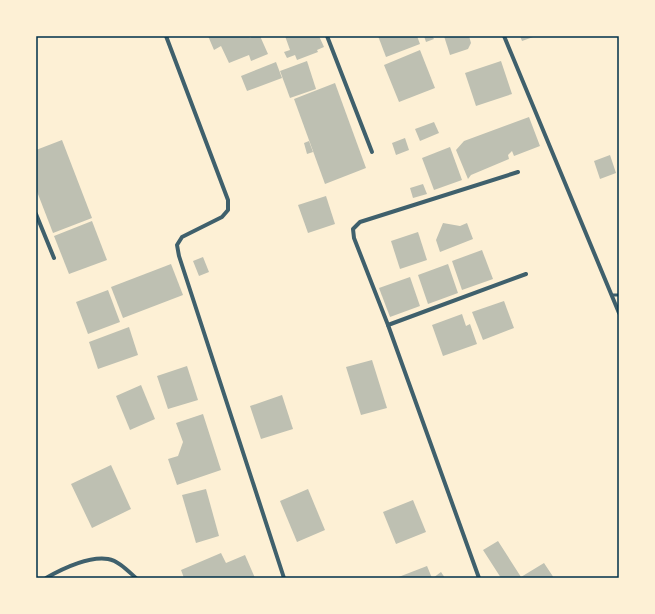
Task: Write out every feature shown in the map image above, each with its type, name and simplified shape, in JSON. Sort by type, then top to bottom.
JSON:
[{"type":"street","points":[[166,36],[228,200],[228,210],[222,217],[182,237],[177,245],[179,256],[284,578]]},
{"type":"street","points":[[327,36],[372,152]]},
{"type":"street","points":[[504,36],[619,313]]},
{"type":"street","points":[[479,578],[388,325],[354,238],[353,229],[360,222],[518,172]]},
{"type":"street","points":[[36,214],[54,258]]},
{"type":"street","points":[[388,325],[526,274]]},
{"type":"street","points":[[46,578],[66,567],[89,560],[108,559],[124,567],[136,578]]},
{"type":"lane","points":[[612,295],[619,294]]},
{"type":"building","points":[[208,36],[249,36],[250,38],[253,36],[260,36],[268,54],[251,61],[249,55],[229,63],[221,46],[214,50]]},
{"type":"building","points":[[285,36],[319,36],[324,47],[317,50],[318,52],[297,60],[295,55],[287,58],[284,52],[290,50]]},
{"type":"building","points":[[378,36],[417,36],[420,44],[386,57]]},
{"type":"building","points":[[424,36],[432,36],[434,39],[426,42]]},
{"type":"building","points":[[444,36],[469,36],[471,43],[468,49],[450,55]]},
{"type":"building","points":[[520,36],[536,36],[522,41]]},
{"type":"building","points":[[420,50],[435,88],[399,102],[384,65]]},
{"type":"building","points":[[307,61],[316,89],[290,98],[280,71]]},
{"type":"building","points":[[501,61],[512,94],[476,106],[465,73]]},
{"type":"building","points":[[276,62],[282,78],[247,91],[241,76]]},
{"type":"building","points":[[335,83],[366,168],[325,184],[294,99]]},
{"type":"building","points":[[529,117],[540,146],[514,156],[512,151],[508,155],[509,159],[471,175],[468,179],[456,150],[464,141]]},
{"type":"building","points":[[434,122],[439,133],[420,141],[415,129]]},
{"type":"building","points":[[405,138],[409,150],[396,155],[392,143]]},
{"type":"building","points":[[62,140],[92,218],[53,233],[36,189],[36,150]]},
{"type":"building","points":[[309,141],[313,152],[307,154],[304,143]]},
{"type":"building","points":[[450,147],[462,180],[434,190],[422,158]]},
{"type":"building","points":[[610,155],[616,173],[600,179],[594,161]]},
{"type":"building","points":[[423,184],[427,194],[413,198],[410,188]]},
{"type":"building","points":[[326,196],[335,224],[308,233],[298,205]]},
{"type":"building","points":[[92,221],[107,260],[69,274],[54,236]]},
{"type":"building","points":[[443,223],[460,226],[467,223],[473,239],[440,252],[436,240]]},
{"type":"building","points":[[418,232],[427,260],[400,269],[391,241]]},
{"type":"building","points":[[482,250],[493,279],[462,290],[452,261]]},
{"type":"building","points":[[203,257],[209,272],[199,276],[193,261]]},
{"type":"building","points":[[171,264],[183,295],[123,318],[111,287]]},
{"type":"building","points":[[448,264],[458,293],[428,304],[418,275]]},
{"type":"building","points":[[410,277],[420,306],[390,317],[379,288]]},
{"type":"building","points":[[108,290],[120,322],[88,334],[76,302]]},
{"type":"building","points":[[504,301],[514,328],[483,340],[472,312]]},
{"type":"building","points":[[462,314],[466,326],[470,324],[477,344],[443,356],[432,325]]},
{"type":"building","points":[[129,327],[138,355],[98,369],[89,342]]},
{"type":"building","points":[[372,360],[387,408],[361,415],[346,367]]},
{"type":"building","points":[[187,366],[198,400],[168,409],[157,376]]},
{"type":"building","points":[[141,385],[155,419],[130,430],[116,396]]},
{"type":"building","points":[[282,395],[293,429],[261,439],[250,406]]},
{"type":"building","points":[[203,414],[221,470],[177,485],[168,459],[178,456],[183,442],[176,423]]},
{"type":"building","points":[[111,465],[131,509],[92,528],[71,484]]},
{"type":"building","points":[[206,489],[219,536],[196,543],[182,495]]},
{"type":"building","points":[[308,489],[325,530],[297,542],[280,501]]},
{"type":"building","points":[[413,500],[426,532],[396,544],[383,512]]},
{"type":"building","points":[[498,541],[521,577],[544,563],[554,578],[501,578],[483,550]]},
{"type":"building","points":[[221,553],[226,563],[245,555],[255,578],[184,578],[181,570]]},
{"type":"building","points":[[427,566],[432,578],[396,578]]},
{"type":"building","points":[[441,572],[445,578],[433,578]]}]
